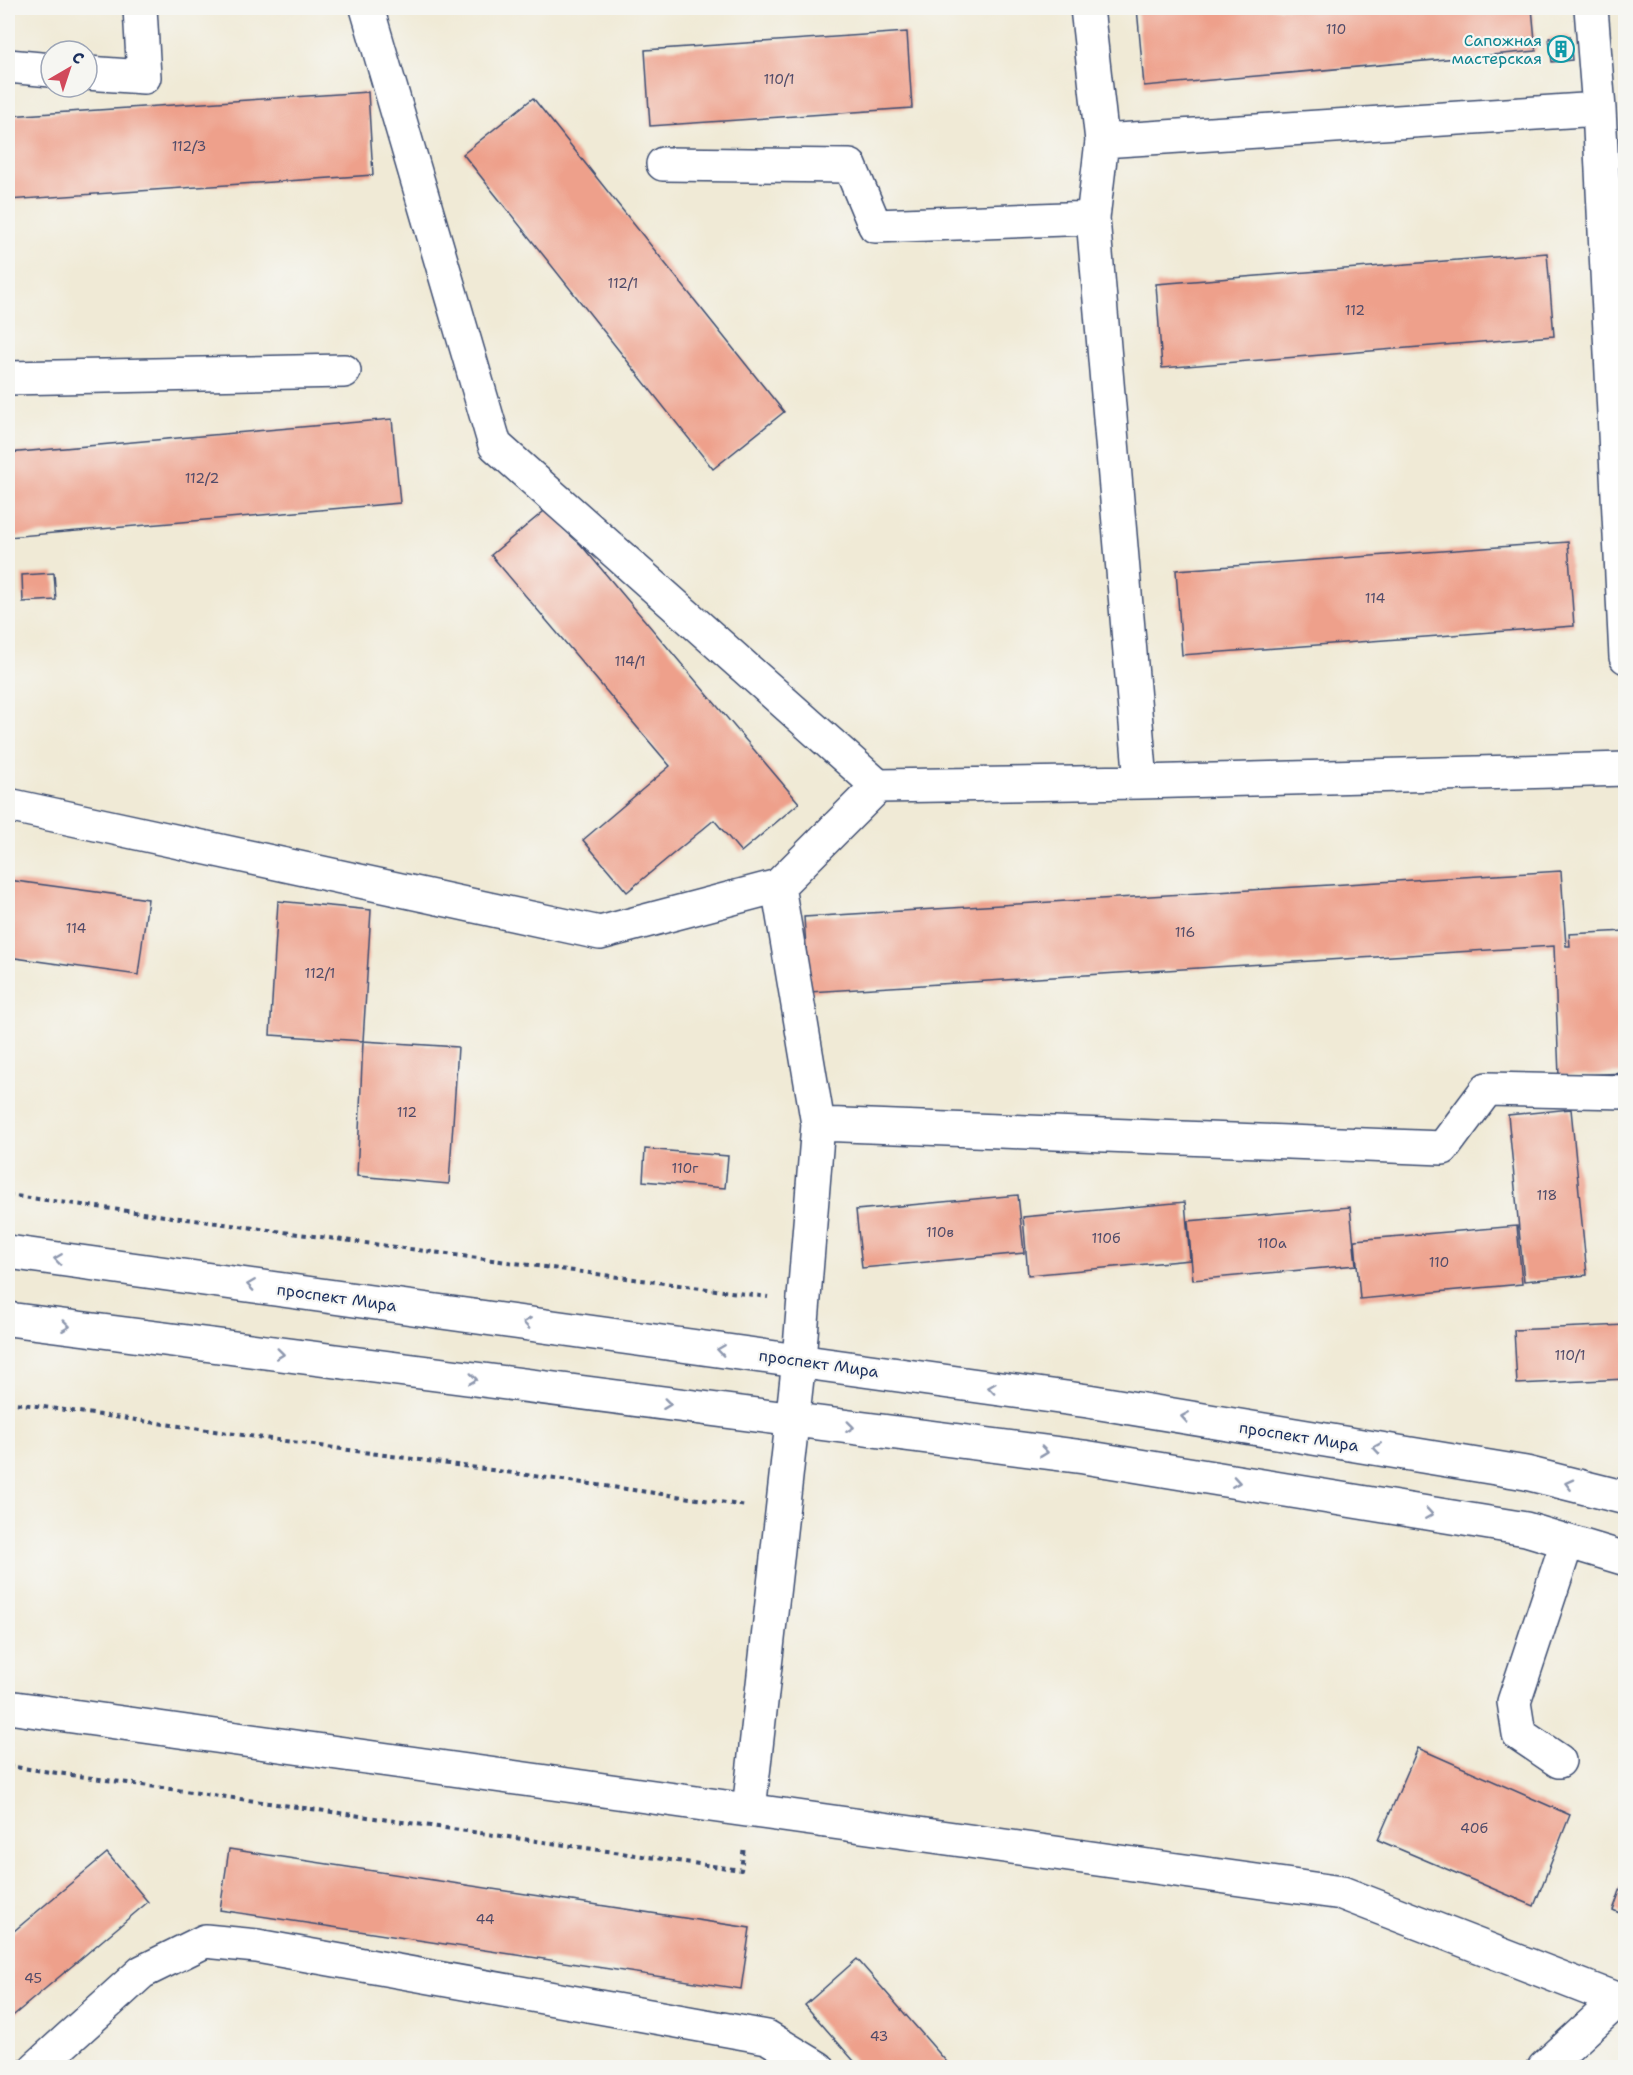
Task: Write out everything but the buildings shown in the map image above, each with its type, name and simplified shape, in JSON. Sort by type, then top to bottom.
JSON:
[{"type":"main road","points":[[99,73],[144,77],[140,8]]},
{"type":"main road","points":[[367,8],[495,445],[878,786],[1141,782],[1626,769]]},
{"type":"main road","points":[[1087,8],[1102,141],[1093,218],[1141,782]]},
{"type":"main road","points":[[1591,8],[1599,109],[1626,657]]},
{"type":"main road","points":[[8,66],[39,69]]},
{"type":"main road","points":[[1102,141],[1599,109]]},
{"type":"main road","points":[[663,164],[850,166],[875,226],[1093,218]]},
{"type":"main road","points":[[8,378],[344,371]]},
{"type":"main road","points":[[8,805],[600,933],[778,886],[878,786]]},
{"type":"main road","points":[[749,1810],[799,1360],[818,1124],[778,886]]},
{"type":"main road","points":[[818,1124],[1443,1149],[1487,1089],[1626,1092]]},
{"type":"main road","name":"проспект Мира","points":[[8,1252],[1088,1401],[1526,1473],[1626,1498]]},
{"type":"main road","points":[[8,1319],[1084,1457],[1526,1529],[1626,1559]]},
{"type":"main road","points":[[1558,1761],[1519,1734],[1514,1702],[1567,1542]]},
{"type":"main road","points":[[8,1707],[1342,1893],[1622,2002],[1544,2067]]},
{"type":"main road","points":[[36,2067],[142,1972],[205,1941],[257,1946],[767,2037],[818,2067]]},
{"type":"path","points":[[8,1195],[804,1302]]},
{"type":"path","points":[[8,1402],[782,1510]]},
{"type":"path","points":[[8,1766],[741,1870],[749,1810]]},
{"type":"place","name":"Сапожная мастерская","points":[[1561,49]]}]
